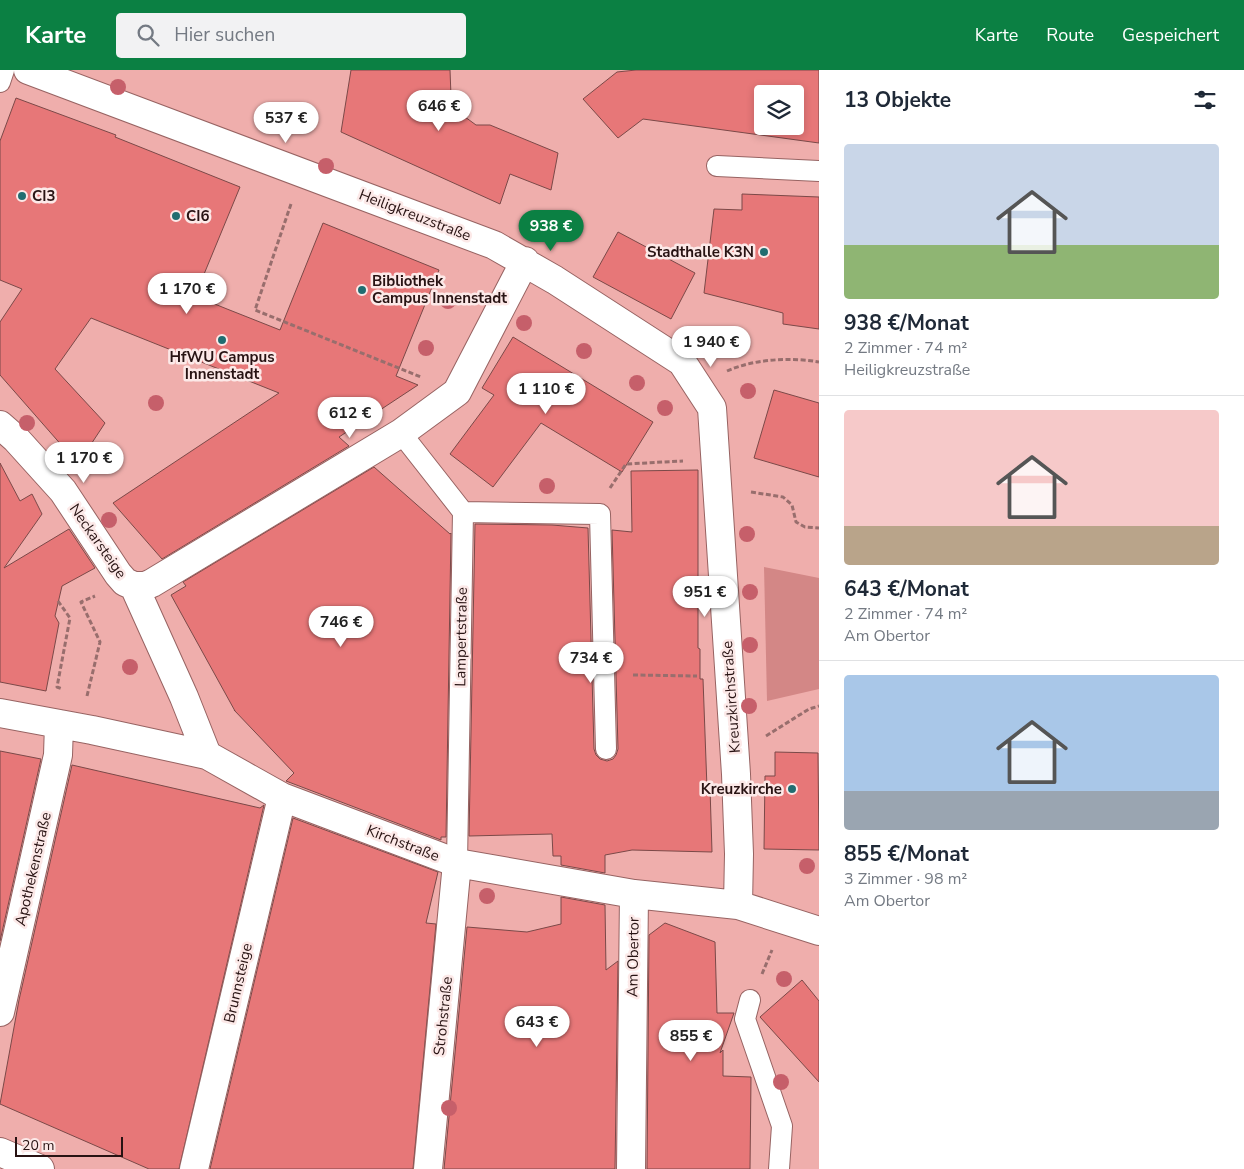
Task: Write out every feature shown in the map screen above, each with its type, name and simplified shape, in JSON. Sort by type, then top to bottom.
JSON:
[{"type":"street","name":"Heiligkreuzstraße","points":[[28,70],[494,245],[524,261],[682,362],[712,408],[716,460]]},
{"type":"street","points":[[134,586],[145,586],[152,583],[401,433],[457,392],[524,261]]},
{"type":"street","name":"Neckarsteige","points":[[0,425],[16,439],[63,491],[118,574],[125,582],[134,586],[184,697],[206,755]]},
{"type":"street","name":"Kreuzkirchstraße","points":[[716,460],[736,774],[739,854],[738,905]]},
{"type":"street","name":"Kirchstraße","points":[[0,713],[92,730],[206,755],[282,796],[458,863],[634,894],[738,905],[819,931]]},
{"type":"street","name":"Apothekenstraße","points":[[0,1012],[58,755],[59,724]]},
{"type":"street","name":"Brunnsteige","points":[[194,1169],[282,796]]},
{"type":"street","name":"Strohstraße","points":[[428,1169],[458,863]]},
{"type":"street","name":"Am Obertor","points":[[631,1169],[634,894]]},
{"type":"street","points":[[0,1152],[40,1169]]},
{"type":"lane","points":[[0,82],[4,70]]},
{"type":"lane","points":[[717,166],[819,171]]},
{"type":"lane","points":[[401,433],[463,512],[600,514],[606,750]]},
{"type":"lane","name":"Lampertstraße","points":[[458,863],[463,512]]},
{"type":"lane","points":[[750,1000],[745,1018],[782,1126],[779,1169]]},
{"type":"path","points":[[302,173],[255,310],[457,392]]},
{"type":"path","points":[[697,384],[736,367],[764,361],[807,360],[819,362]]},
{"type":"path","points":[[600,514],[608,492],[626,464],[716,460]]},
{"type":"path","points":[[718,486],[783,497],[792,505],[796,522],[805,527],[819,528]]},
{"type":"path","points":[[58,601],[70,618],[57,687],[64,690]]},
{"type":"path","points":[[81,602],[100,642],[86,701],[92,730]]},
{"type":"path","points":[[604,675],[730,676]]},
{"type":"path","points":[[736,774],[767,735],[809,709],[819,706]]},
{"type":"path","points":[[750,1000],[786,920]]},
{"type":"shaded area","points":[[0,70],[819,70],[819,1169],[0,1169]]},
{"type":"shaded area","points":[[764,567],[819,578],[819,689],[767,701]]},
{"type":"building","points":[[351,70],[450,70],[451,96],[461,114],[476,125],[490,125],[558,153],[551,190],[510,174],[500,204],[341,132]]},
{"type":"building","points":[[636,70],[819,70],[819,143],[760,135],[804,135],[804,85],[754,85],[754,134],[643,119],[618,138],[583,99],[617,72]]},
{"type":"building","name":"HfWU Campus Innenstadt","points":[[16,98],[116,135],[115,137],[240,187],[195,296],[280,330],[323,223],[439,270],[396,376],[418,385],[339,437],[349,446],[162,559],[113,503],[279,393],[91,318],[55,369],[105,423],[78,464],[0,375],[0,322],[22,289],[0,280],[0,141]]},
{"type":"building","name":"Stadthalle K3N","points":[[742,194],[819,197],[819,329],[783,324],[783,313],[704,293],[714,209],[742,210]]},
{"type":"building","points":[[618,232],[695,273],[671,319],[593,277]]},
{"type":"building","points":[[513,337],[653,422],[622,472],[541,423],[493,487],[450,454],[494,395],[482,388]]},
{"type":"building","points":[[774,390],[819,403],[819,477],[754,458]]},
{"type":"building","points":[[0,463],[20,501],[32,494],[42,514],[4,568],[69,529],[95,568],[62,586],[55,616],[59,623],[46,691],[0,682]]},
{"type":"building","points":[[374,467],[451,533],[446,837],[441,837],[441,840],[286,781],[294,773],[234,710],[171,595],[186,586],[183,582]]},
{"type":"building","points":[[698,470],[698,648],[700,649],[700,679],[703,679],[707,788],[710,788],[712,852],[632,850],[605,855],[605,873],[561,865],[561,856],[553,856],[552,834],[469,836],[475,524],[552,525],[588,528],[594,749],[600,759],[607,761],[613,759],[618,749],[612,530],[632,532],[631,471]]},
{"type":"building","points":[[0,751],[41,759],[0,941]]},
{"type":"building","name":"Kreuzkirche","points":[[775,752],[818,753],[819,850],[764,849],[765,776],[775,776]]},
{"type":"building","points":[[72,765],[260,808],[264,805],[179,1169],[149,1169],[0,1104],[19,1000]]},
{"type":"building","points":[[293,818],[438,872],[426,923],[436,924],[413,1169],[210,1169]]},
{"type":"building","points":[[561,897],[605,905],[606,970],[618,961],[615,1169],[444,1169],[467,927],[527,932],[561,924]]},
{"type":"building","points":[[665,923],[715,942],[717,1013],[734,1013],[720,1053],[723,1050],[723,1076],[751,1077],[750,1169],[647,1169],[649,935]]},
{"type":"building","points":[[802,980],[819,1001],[819,1082],[760,1017]]},
{"type":"place","name":"CI3","points":[[22,196]]},
{"type":"place","name":"CI6","points":[[176,216]]},
{"type":"place","name":"Stadthalle K3N","points":[[764,252]]},
{"type":"place","name":"Bibliothek Campus Innenstadt","points":[[362,290]]},
{"type":"place","name":"HfWU Campus Innenstadt","points":[[222,340]]},
{"type":"place","name":"Kreuzkirche","points":[[792,789]]}]
